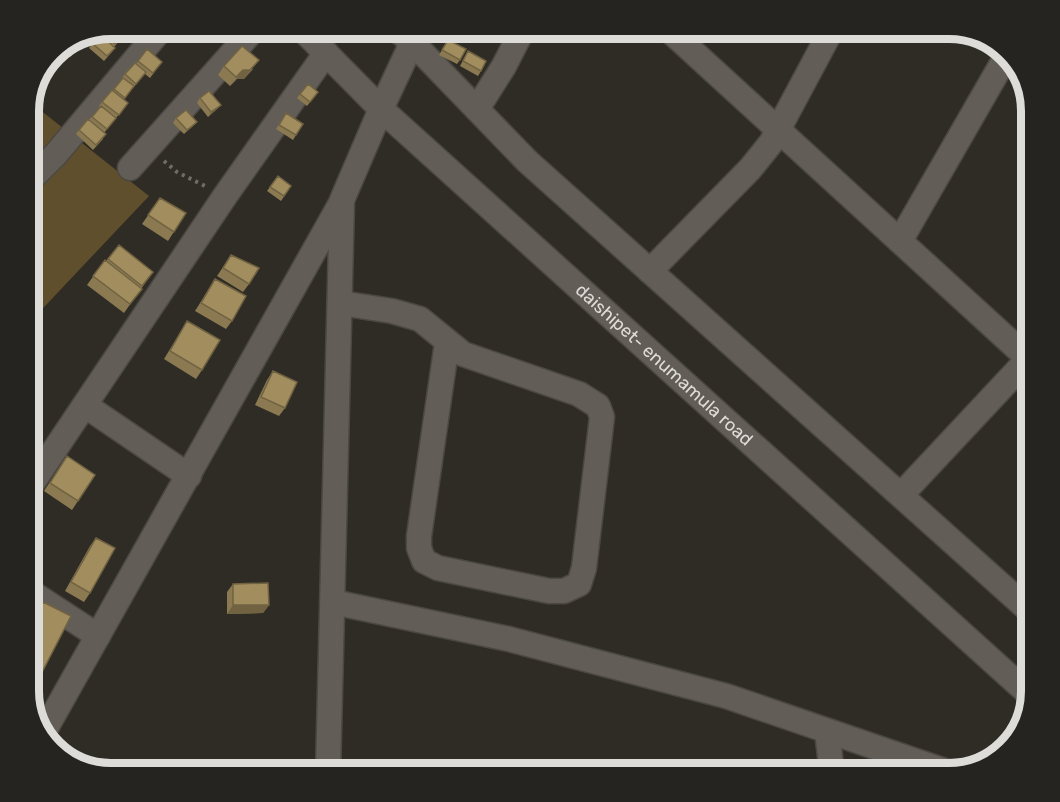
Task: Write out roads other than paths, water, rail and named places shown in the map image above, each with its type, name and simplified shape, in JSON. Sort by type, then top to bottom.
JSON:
[{"type":"street","points":[[39,171],[56,154],[152,39]]},
{"type":"street","points":[[130,168],[244,39]]},
{"type":"street","name":"daishipet- enumamula road","points":[[313,39],[381,109],[1021,687]]},
{"type":"street","points":[[47,725],[342,201],[381,109],[407,39]]},
{"type":"street","points":[[414,39],[527,161],[1021,602]]},
{"type":"street","points":[[477,109],[504,66],[517,39]]},
{"type":"street","points":[[680,39],[1021,349]]},
{"type":"street","points":[[650,271],[750,169],[771,143],[826,39]]},
{"type":"street","points":[[39,474],[225,196],[326,53]]},
{"type":"street","points":[[900,241],[1002,63]]},
{"type":"street","points":[[328,763],[342,201]]},
{"type":"street","points":[[340,303],[392,311],[420,319],[463,354],[579,394],[598,406],[602,417],[584,568],[579,584],[564,591],[549,591],[438,568],[424,561],[419,548],[419,536],[447,343]]},
{"type":"street","points":[[901,495],[1021,369]]},
{"type":"street","points":[[86,406],[189,476]]},
{"type":"street","points":[[39,598],[98,636]]},
{"type":"street","points":[[333,602],[509,639],[726,696],[921,763]]},
{"type":"street","points":[[827,731],[831,763]]}]
